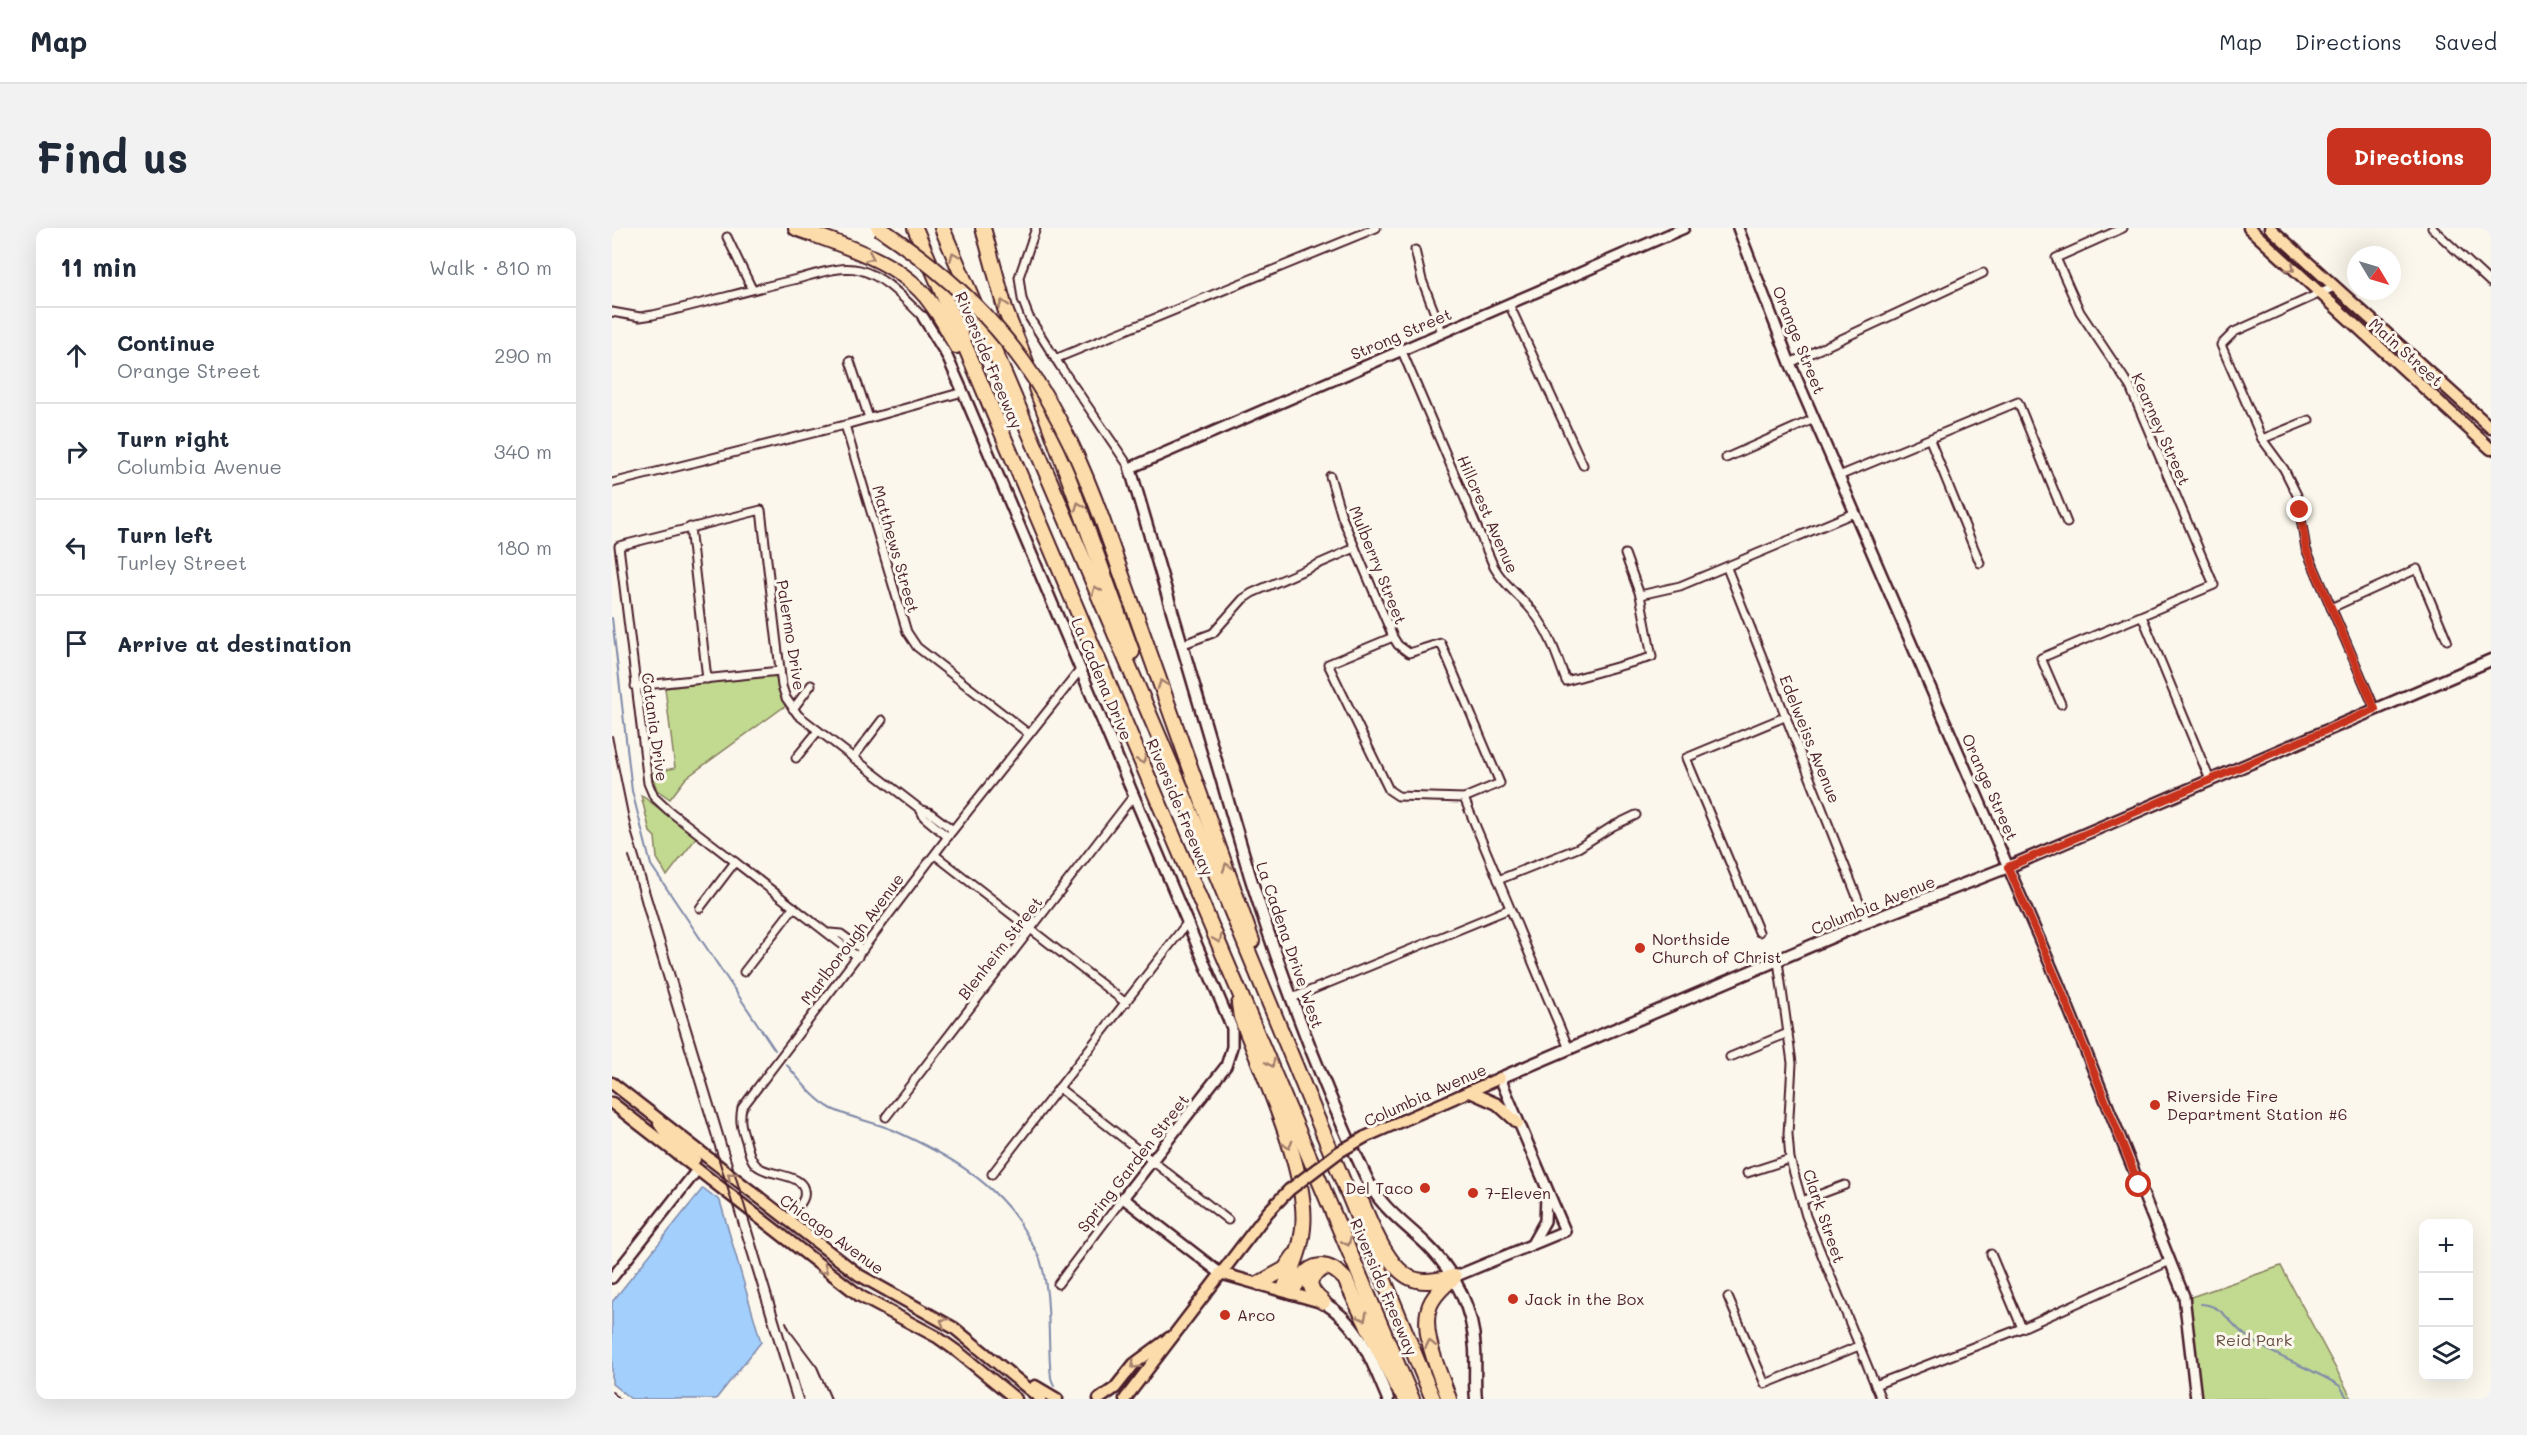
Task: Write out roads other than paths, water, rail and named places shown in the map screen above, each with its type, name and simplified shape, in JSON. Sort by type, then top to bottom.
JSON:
[{"type":"highway","points":[[796,228],[876,259],[897,271],[930,301],[1003,436]]},
{"type":"highway","points":[[879,228],[916,252],[956,286],[1009,342],[1035,377],[1064,427],[1090,486],[1195,776],[1293,1062]]},
{"type":"highway","name":"Riverside Freeway","points":[[915,228],[1232,970],[1412,1399]]},
{"type":"highway","name":"Riverside Freeway","points":[[942,228],[1177,779],[1433,1399]]},
{"type":"highway","points":[[983,228],[1006,312],[1046,414],[1177,779]]},
{"type":"highway","points":[[1232,970],[1241,1017],[1285,1132],[1303,1197],[1300,1246],[1288,1291]]},
{"type":"highway","points":[[1319,1119],[1333,1137],[1369,1219],[1396,1268],[1414,1280],[1425,1281],[1454,1277]]},
{"type":"highway","points":[[1260,1283],[1285,1269],[1300,1246]]},
{"type":"highway","points":[[1288,1291],[1309,1269],[1317,1265],[1332,1269],[1345,1279],[1396,1385],[1406,1399]]},
{"type":"highway","points":[[1323,1302],[1310,1289],[1311,1277],[1322,1269],[1332,1269]]},
{"type":"highway","points":[[1449,1399],[1433,1354],[1426,1325],[1432,1301],[1454,1277]]},
{"type":"main road","name":"Main Street","points":[[2249,228],[2491,449]]},
{"type":"main road","points":[[2270,228],[2491,428]]},
{"type":"main road","name":"La Cadena Drive West","points":[[1130,468],[1250,876],[1292,998],[1367,1179],[1392,1214],[1433,1251],[1454,1277],[1470,1315],[1475,1347],[1476,1399]]},
{"type":"main road","name":"Columbia Avenue","points":[[1125,1399],[1268,1212],[1289,1190],[1331,1158],[1365,1137],[1867,922],[2008,867],[2491,660]]},
{"type":"main road","name":"Chicago Avenue","points":[[612,1083],[859,1275],[954,1328],[1041,1399]]},
{"type":"main road","points":[[1470,1092],[1497,1104],[1518,1123]]},
{"type":"main road","name":"Chicago Avenue","points":[[612,1103],[860,1296],[937,1337],[1016,1399]]},
{"type":"main road","points":[[653,1115],[668,1137],[698,1162],[697,1170]]},
{"type":"main road","points":[[778,1234],[788,1221]]},
{"type":"main road","points":[[1220,1273],[1323,1302],[1352,1325],[1364,1344],[1388,1399]]},
{"type":"main road","points":[[1099,1399],[1116,1388],[1134,1364],[1174,1334]]},
{"type":"main road","points":[[1004,1368],[1057,1399]]},
{"type":"street","points":[[1036,228],[1019,278],[1022,299],[1029,317],[1130,468]]},
{"type":"street","points":[[1055,359],[1376,228]]},
{"type":"street","name":"Strong Street","points":[[1130,468],[1684,228]]},
{"type":"street","name":"Orange Street","points":[[1738,228],[1790,363],[2060,987],[2184,1296],[2196,1399]]},
{"type":"street","name":"Kearney Street","points":[[2123,228],[2056,258],[2080,312],[2130,387],[2214,585],[2142,616]]},
{"type":"street","points":[[2432,228],[2491,283]]},
{"type":"street","points":[[727,237],[752,289]]},
{"type":"street","points":[[1415,250],[1422,280],[1442,332]]},
{"type":"street","points":[[612,312],[640,317],[845,268],[878,278],[923,317]]},
{"type":"street","points":[[1790,363],[1983,273]]},
{"type":"street","points":[[2334,287],[2234,332],[2221,345],[2262,439],[2284,470],[2297,495],[2306,549],[2375,709]]},
{"type":"street","points":[[1509,304],[1583,465]]},
{"type":"street","name":"La Cadena Drive","points":[[923,317],[946,354],[963,392],[1232,1028],[1232,1047],[1229,1059]]},
{"type":"street","name":"Hillcrest Avenue","points":[[1401,349],[1494,567],[1507,587],[1532,610],[1540,621],[1551,641],[1566,681],[1652,657],[1640,595]]},
{"type":"street","points":[[850,361],[869,418]]},
{"type":"street","points":[[612,483],[845,425],[963,392]]},
{"type":"street","points":[[1839,477],[2018,402],[2067,524]]},
{"type":"street","points":[[1726,458],[1815,419]]},
{"type":"street","points":[[2262,439],[2309,420]]},
{"type":"street","name":"Matthews Street","points":[[845,425],[907,632],[917,647],[1029,734]]},
{"type":"street","points":[[1930,440],[1980,563]]},
{"type":"street","name":"Mulberry Street","points":[[1330,476],[1342,517],[1393,637],[1398,645],[1409,653],[1441,643],[1500,783],[1464,798]]},
{"type":"street","name":"Palermo Drive","points":[[690,527],[761,510],[782,686],[793,709],[920,809],[929,812],[953,830]]},
{"type":"street","points":[[1625,554],[1640,595],[1680,586],[1727,568],[1854,513]]},
{"type":"street","points":[[690,527],[707,679]]},
{"type":"street","name":"Catania Drive","points":[[690,527],[619,546],[648,783],[654,797],[668,810],[794,907],[860,953]]},
{"type":"street","points":[[1181,645],[1213,633],[1243,599],[1252,593],[1355,548]]},
{"type":"street","name":"Edelweiss Avenue","points":[[1727,568],[1867,922]]},
{"type":"street","points":[[2331,608],[2417,569],[2447,640]]},
{"type":"street","points":[[2061,704],[2042,658],[2142,616],[2210,780]]},
{"type":"street","points":[[1393,637],[1328,664],[1389,790],[1398,796],[1464,798],[1569,1049]]},
{"type":"street","name":"Marlborough Avenue","points":[[788,1221],[801,1202],[803,1189],[792,1178],[765,1172],[751,1159],[739,1120],[741,1113],[953,830],[1081,669]]},
{"type":"street","points":[[635,686],[780,671]]},
{"type":"street","points":[[793,709],[811,685]]},
{"type":"street","points":[[1759,932],[1686,758],[1787,716]]},
{"type":"street","points":[[853,758],[882,720]]},
{"type":"street","points":[[796,758],[818,730]]},
{"type":"street","name":"Blenheim Street","points":[[886,1117],[1134,795]]},
{"type":"street","name":"Palermo Drive","points":[[920,809],[924,817],[948,837]]},
{"type":"street","points":[[1498,880],[1578,848],[1613,826],[1636,815]]},
{"type":"street","points":[[934,855],[1126,1003]]},
{"type":"street","points":[[700,908],[735,862]]},
{"type":"street","points":[[744,972],[794,907]]},
{"type":"street","points":[[1292,998],[1509,909]]},
{"type":"street","points":[[992,1174],[1187,923]]},
{"type":"street","name":"Clark Street","points":[[1778,961],[1792,1063],[1788,1134],[1790,1159],[1802,1201],[1881,1399]]},
{"type":"street","points":[[1730,1057],[1788,1033]]},
{"type":"street","name":"Spring Garden Street","points":[[1058,1284],[1222,1072],[1229,1059]]},
{"type":"street","points":[[1454,1277],[1565,1231],[1500,1078]]},
{"type":"street","points":[[1059,1088],[1228,1220]]},
{"type":"street","points":[[1747,1173],[1790,1159]]},
{"type":"street","points":[[612,1278],[697,1170]]},
{"type":"street","points":[[1802,1201],[1845,1185]]},
{"type":"street","points":[[1531,1245],[1545,1221],[1546,1187]]},
{"type":"street","points":[[1123,1198],[1220,1273]]},
{"type":"street","points":[[1991,1254],[2022,1328]]},
{"type":"street","points":[[1875,1385],[2022,1328],[2170,1261]]},
{"type":"street","points":[[1728,1298],[1765,1384],[1859,1346]]},
{"type":"water","points":[[703,1188],[720,1201],[761,1342],[716,1399],[631,1399],[612,1384],[612,1302]]},
{"type":"waterway","points":[[612,618],[632,791],[651,865],[775,1050]]},
{"type":"waterway","points":[[786,1064],[807,1089],[825,1105],[893,1130],[951,1160],[986,1185],[1015,1216],[1037,1253],[1044,1273],[1048,1303],[1051,1378],[1054,1386]]},
{"type":"waterway","points":[[2201,1304],[2209,1305],[2220,1311],[2245,1335],[2267,1350],[2340,1386],[2348,1399]]},
{"type":"railway","points":[[612,736],[632,834],[803,1399]]},
{"type":"railway","points":[[629,856],[651,937],[792,1399]]},
{"type":"railway","points":[[786,1322],[790,1331],[817,1367],[831,1399]]},
{"type":"railway","points":[[612,1392],[620,1399]]},
{"type":"place","name":"Northside Church of Christ","points":[[1640,948]]},
{"type":"place","name":"Riverside Fire Department Station #6","points":[[2155,1105]]},
{"type":"place","name":"Del Taco","points":[[1425,1188]]},
{"type":"place","name":"7-Eleven","points":[[1473,1193]]},
{"type":"place","name":"Jack in the Box","points":[[1513,1299]]},
{"type":"place","name":"Arco","points":[[1225,1315]]},
{"type":"park label","name":"Reid Park","points":[[2254,1340]]}]
